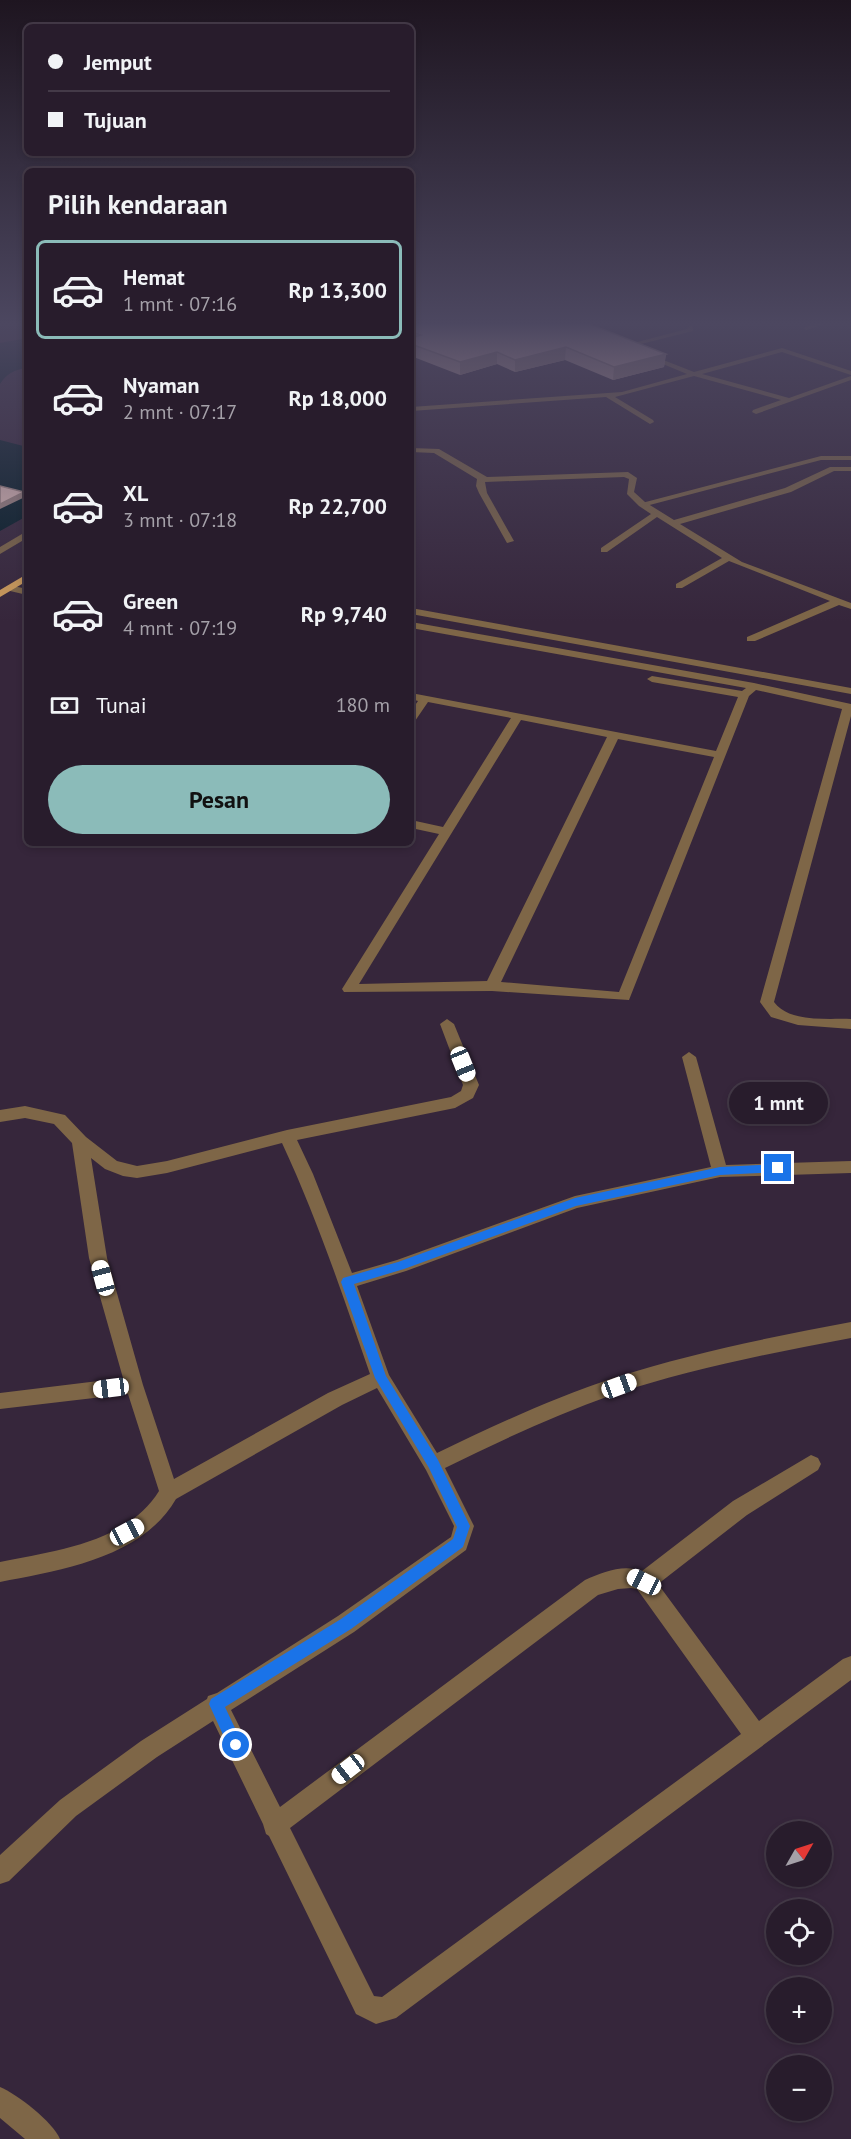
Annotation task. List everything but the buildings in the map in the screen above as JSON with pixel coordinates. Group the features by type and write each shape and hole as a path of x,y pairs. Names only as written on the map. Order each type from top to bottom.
{"main road":[{"path":"5,591 24,579"}],"street":[{"path":"414,448 439,452 481,478 489,480 618,473 633,478 630,492 642,504 728,558 851,606"},
{"path":"642,504 821,458 851,458"},
{"path":"673,523 788,490 833,469 851,469"},
{"path":"481,478 480,486 483,493 510,541"},
{"path":"604,550 658,513"},
{"path":"0,551 24,536"},
{"path":"680,586 728,558"},
{"path":"5,591 24,592"},
{"path":"751,639 837,602"},
{"path":"414,612 851,691"},
{"path":"414,626 749,691"},
{"path":"414,635 850,707 767,1002 776,1014 803,1022 851,1024"},
{"path":"518,716 349,989 492,987 624,997 720,755 749,691"},
{"path":"414,697 720,755"},
{"path":"414,715 425,699"},
{"path":"492,987 614,735"},
{"path":"414,825 447,832"},
{"path":"0,1116 25,1112 59,1119 80,1142 111,1165 123,1170 137,1172 167,1167 286,1136 455,1102 468,1094 471,1085 447,1024"},
{"path":"689,1057 720,1171"},
{"path":"0,1872 68,1808 149,1749 216,1704 346,1624 459,1543 464,1526 433,1464 381,1378 305,1174 286,1136"},
{"path":"80,1142 98,1258 134,1385 169,1492"},
{"path":"347,1282 400,1266 575,1202 720,1171 851,1167"},
{"path":"433,1464 518,1423 639,1378 764,1346 851,1330"},
{"path":"0,1572 87,1551 116,1538 146,1521 169,1492 335,1399 381,1378"},
{"path":"0,1401 134,1385"},
{"path":"644,1582 740,1508 811,1464"},
{"path":"274,1826 592,1587 619,1578 633,1577 644,1582 757,1738"},
{"path":"216,1704 274,1826 365,2005 376,2011 387,2009 851,1667"},
{"path":"0,2100 46,2139"}],"water":[{"path":"0,440 24,446 24,518 0,531"}],"route":[{"path":"236,1745 216,1704 346,1624 459,1543 464,1526 433,1464 381,1378 347,1282 400,1266 575,1202 720,1171 778,1168"}]}
